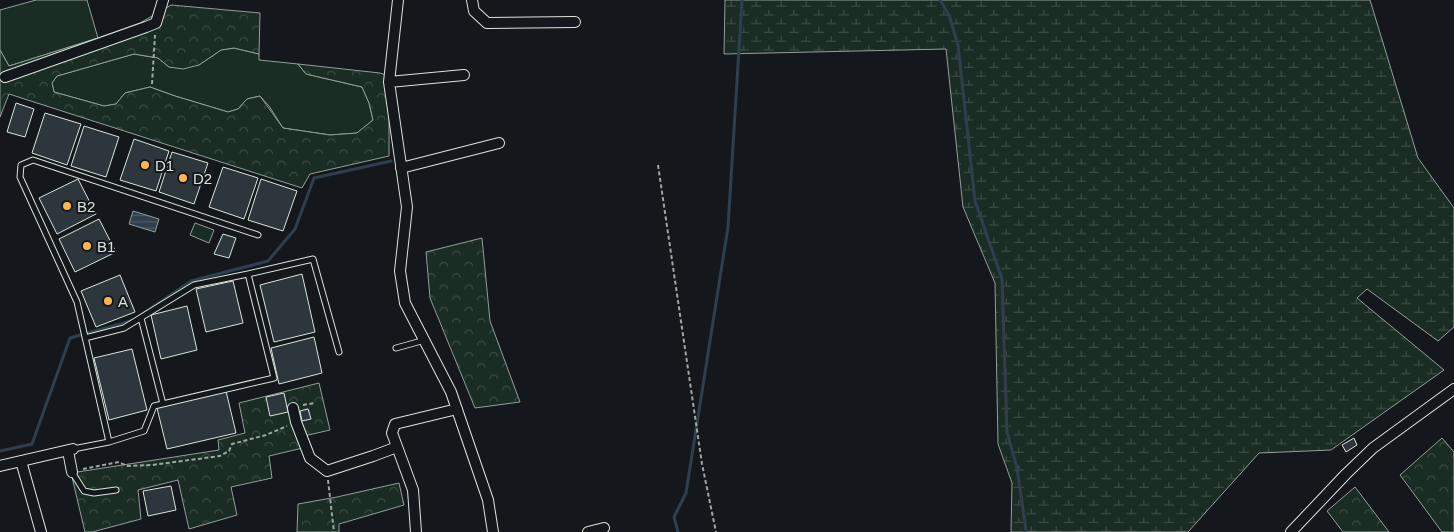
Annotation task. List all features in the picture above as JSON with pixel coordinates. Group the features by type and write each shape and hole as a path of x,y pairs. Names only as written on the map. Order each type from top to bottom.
{"street":[{"path":"5,77 156,23 162,0"},
{"path":"398,0 389,82 407,207 400,271 405,303 451,392 488,500 493,532"},
{"path":"472,0 474,11 487,22 575,22"},
{"path":"389,82 464,75"},
{"path":"401,168 499,143"},
{"path":"1291,532 1373,448 1454,389"},
{"path":"293,408 296,422 310,458 327,471 397,447"},
{"path":"416,532 413,490 392,433 395,424 457,409"},
{"path":"0,466 70,450 72,472"},
{"path":"21,461 41,532"},
{"path":"588,532 604,528"}],"lane":[{"path":"108,442 77,302 20,177 21,165 33,160 258,235"},
{"path":"85,338 124,328 194,285 313,259 339,352"},
{"path":"70,450 108,442 144,431 154,406 274,378 248,274"},
{"path":"142,318 163,404"},
{"path":"396,348 425,340"},
{"path":"72,472 84,492 94,493 116,490"}],"path":[{"path":"152,84 156,23"},
{"path":"658,165 702,464 716,532"},
{"path":"72,472 119,462 127,466 152,465 220,456 229,451 232,444 266,434 296,422"},
{"path":"327,471 334,532"}],"green space":[{"path":"36,0 87,0 98,38 9,66 0,50 0,10"},
{"path":"725,0 1370,0 1418,158 1454,208 1454,327 1438,341 1367,289 1357,298 1444,370 1331,450 1259,453 1188,532 1011,532 1012,483 998,444 995,283 963,207 946,49 724,54"},
{"path":"171,5 260,13 259,54 234,48 221,50 199,65 183,69 169,67 158,58 134,54 57,76 52,83 54,92 104,106 116,104 125,93 150,87 228,112 238,109 247,99 260,96 283,128 330,135 357,133 373,120 369,103 362,87 306,74 298,64 380,73 389,76 389,156 310,174 302,188 9,94 0,117 0,50 9,66 140,23"},
{"path":"234,48 259,54 259,60 298,64 306,74 362,87 369,103 373,120 357,133 330,135 283,128 260,96 247,99 238,109 228,112 150,87 125,93 116,104 104,106 54,92 52,83 57,76 134,54 158,58 169,67 199,65 221,50"},
{"path":"195,223 214,230 209,243 190,235"},
{"path":"482,238 490,321 520,402 475,408 430,298 426,252"},
{"path":"319,383 330,430 304,436 307,447 269,456 272,478 231,487 237,515 189,529 178,480 138,490 141,519 92,532 85,532 71,473 219,450 218,440 245,433 239,403"},
{"path":"1442,438 1454,452 1454,532 1442,532 1400,475"},
{"path":"399,483 404,505 339,524 339,532 297,532 298,504"},
{"path":"1355,487 1389,532 1343,532 1327,511"}],"water":[{"path":"133,211 159,219 155,232 129,224"}],"building":[{"path":"16,103 34,109 25,137 7,132"},
{"path":"45,113 81,124 67,165 32,153"},
{"path":"84,126 119,137 106,177 71,166"},
{"name":"D1","path":"134,139 169,151 156,191 120,180"},
{"name":"D2","path":"172,152 208,163 194,204 159,192"},
{"path":"223,167 258,178 244,219 209,207"},
{"name":"B2","path":"78,179 96,214 57,234 39,198"},
{"path":"261,179 297,191 283,231 248,220"},
{"name":"B1","path":"99,219 116,252 75,272 59,239"},
{"path":"223,234 236,238 229,258 214,254"},
{"path":"302,274 315,332 274,342 260,285"},
{"name":"A","path":"120,275 135,312 96,327 81,291"},
{"path":"233,281 243,323 206,332 196,289"},
{"path":"187,306 197,350 161,359 151,315"},
{"path":"314,337 322,373 279,384 271,348"},
{"path":"132,349 147,410 109,420 94,358"},
{"path":"226,391 236,433 167,449 157,408"},
{"path":"284,393 288,412 270,416 266,397"},
{"path":"308,409 311,419 302,421 300,411"},
{"path":"1354,438 1357,445 1346,452 1342,445"},
{"path":"171,486 176,510 148,516 143,491"}],"waterway":[{"path":"678,532 674,517 686,493 728,227 742,0"},
{"path":"940,0 949,15 958,45 975,201 1002,279 1007,432 1017,468 1025,532"},
{"path":"141,315 191,281 268,261 295,229 314,178 391,161"},
{"path":"0,451 32,444 70,338 134,320"}],"place":[{"name":"D1","path":"145,165"},
{"name":"D2","path":"183,178"},
{"name":"B2","path":"67,206"},
{"name":"B1","path":"87,246"},
{"name":"A","path":"108,301"}]}
